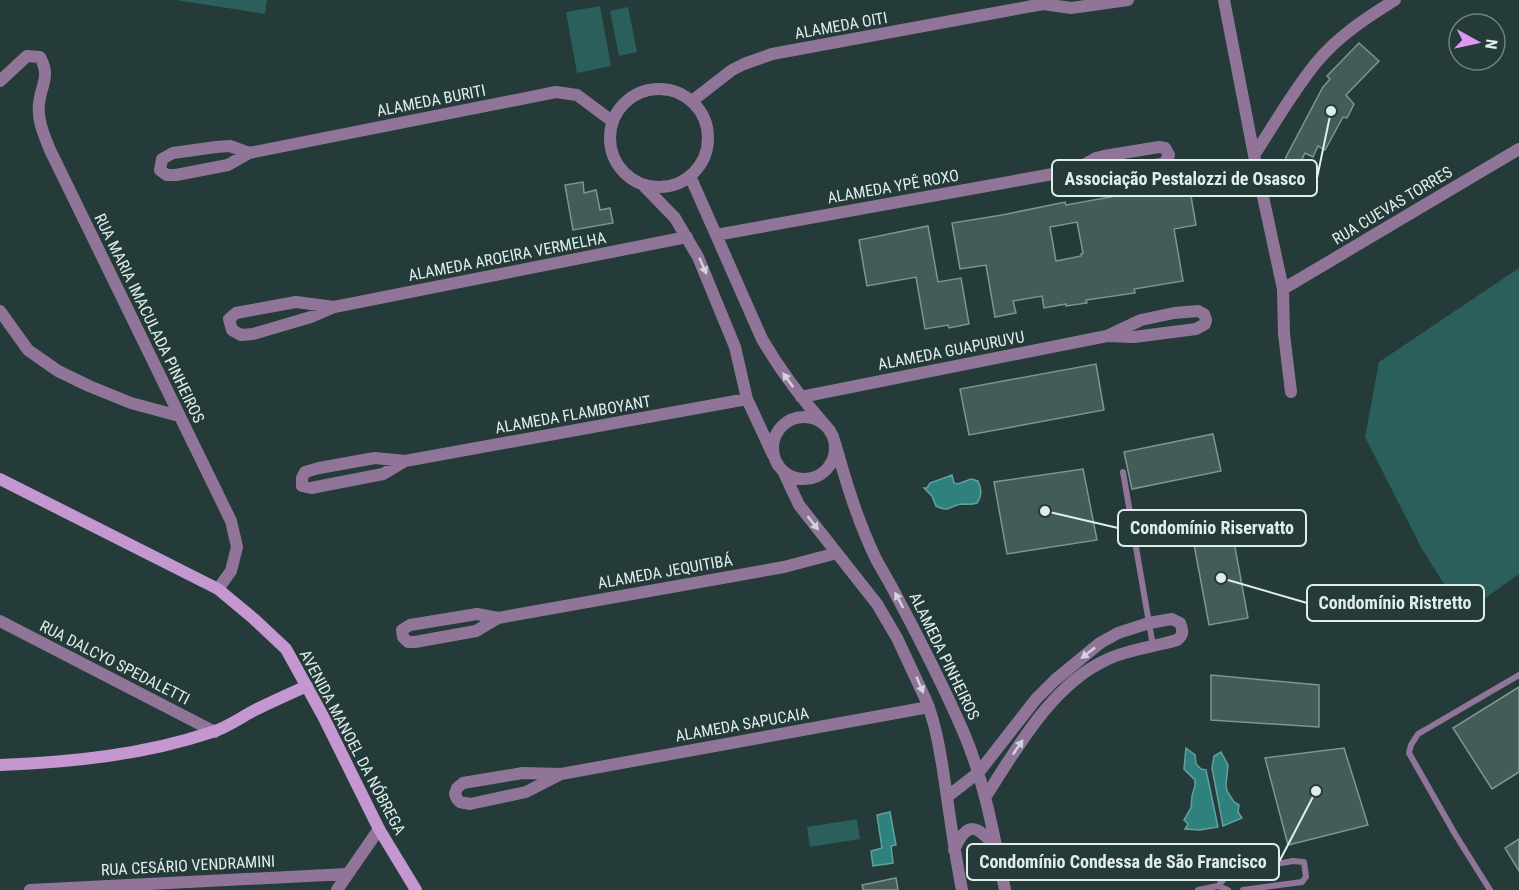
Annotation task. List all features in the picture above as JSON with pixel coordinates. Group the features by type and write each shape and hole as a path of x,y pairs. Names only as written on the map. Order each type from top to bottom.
{"main road":[{"name":"AVENIDA MANOEL DA NÓBREGA","path":"0,478 218,589 286,650 307,686 379,830 416,890"},
{"path":"0,765 118,755 162,746 215,732 307,686"}],"street":[{"name":"ALAMEDA OITI","path":"693,101 732,70 757,58 1046,2 1071,8 1128,0"},
{"path":"1224,0 1282,289 1284,334 1291,392"},
{"path":"1254,155 1316,63 1354,27 1395,0"},
{"name":"RUA MARIA IMACULADA PINHEIROS","path":"0,81 27,56 40,57 45,66 46,78 39,103 39,122 50,150 231,521 237,547 231,571 218,589"},
{"path":"644,186 660,188 676,185 690,176 701,164 707,148 708,131 703,115 693,101 679,92 663,88 647,90 632,96 620,107 612,121 609,137 611,153 618,167 630,178 644,186 675,218 687,237 706,273 735,347 747,399 777,465 784,473 799,505 877,604 902,646 929,707 939,747 962,890"},
{"name":"ALAMEDA BURITI","path":"249,153 230,146 173,153 162,159 160,170 167,175 176,175 228,165 249,153 556,92 577,95 612,121"},
{"name":"ALAMEDA YPÊ ROXO","path":"716,235 1075,170 1104,156 1150,148 1165,148 1169,154 1165,162 1161,164 1091,173 1075,170"},
{"name":"RUA CUEVAS TORRES","path":"1282,289 1519,149"},
{"path":"690,176 762,339 773,359 831,433 835,443 835,454 831,464 814,478 804,480 784,473"},
{"name":"ALAMEDA AROEIRA VERMELHA","path":"334,307 296,302 236,313 229,319 232,330 241,335 253,334 311,317 334,307 687,237"},
{"path":"0,311 28,350 58,371 131,403 179,416"},
{"name":"ALAMEDA GUAPURUVU","path":"801,397 1107,336 1134,337 1196,329 1205,324 1206,320 1204,314 1198,311 1174,313 1141,320 1107,336"},
{"name":"ALAMEDA FLAMBOYANT","path":"405,462 383,474 311,488 302,486 305,472 319,468 375,458 405,462 747,399"},
{"path":"773,455 772,445 775,436 780,427 788,421 797,417 807,417 825,425"},
{"name":"ALAMEDA PINHEIROS","path":"835,443 850,496 876,559 916,633 964,732 986,796 1005,890"},
{"name":"ALAMEDA JEQUITIBÁ","path":"498,618 477,614 410,625 402,630 403,637 408,642 415,642 476,631 498,618 784,567 837,553"},
{"path":"947,797 979,772 1036,699 1100,643 1118,633 1149,622 1172,619 1180,623 1181,637 1177,640 1123,653 1106,660 1082,675 1065,690 1035,724 986,796"},
{"name":"RUA DALCYO SPEDALETTI","path":"0,621 215,732"},
{"path":"1118,633 1123,653"},
{"name":"ALAMEDA SAPUCAIA","path":"561,774 526,792 470,804 456,799 457,788 463,783 523,773 561,774 929,707"},
{"path":"954,850 960,837 975,829 985,834 997,849"},
{"path":"337,890 379,830"},
{"name":"RUA CESÁRIO VENDRAMINI","path":"30,890 347,874"}],"lane":[{"path":"1123,472 1153,646"},
{"path":"1490,890 1409,753 1418,734 1519,675"},
{"path":"1218,886 1227,875 1235,871 1293,861 1304,862 1306,877 1302,882 1243,890"},
{"path":"1198,890 1218,886 1228,890"}],"shaded area":[{"path":"176,0 267,0 265,14"},
{"path":"600,6 611,66 577,73 566,12"},
{"path":"628,7 637,52 619,56 610,11"},
{"path":"1519,268 1519,574 1463,614 1422,549 1365,437 1379,362"},
{"path":"952,475 954,483 958,484 971,479 978,481 981,492 977,503 961,504 947,509 936,506 932,496 924,488 927,488 930,483"},
{"path":"1186,748 1195,755 1196,764 1206,770 1218,827 1200,830 1185,829 1188,824 1184,820 1191,808 1195,786 1195,780 1184,769"},
{"path":"1221,752 1228,765 1227,791 1234,802 1239,805 1238,812 1242,818 1223,826 1212,768 1214,756"},
{"path":"890,812 896,845 891,846 893,863 873,866 871,851 882,848 877,815"},
{"path":"857,819 860,839 810,847 807,827"}],"building":[{"path":"1359,43 1379,61 1346,95 1354,104 1347,118 1343,117 1325,150 1318,146 1313,157 1305,153 1300,163 1292,168 1285,164 1286,157 1323,87 1330,79 1327,76"},
{"path":"1188,179 1196,225 1174,229 1183,281 1134,289 1135,293 1086,300 1087,303 1066,306 1066,304 1044,308 1042,296 1013,301 1016,313 995,317 986,265 960,269 952,223 1065,202 1066,205 1144,191 1168,186 1168,183","holes":["1077,222 1083,253 1081,256 1056,261 1050,227"]},
{"path":"583,182 584,193 596,190 600,210 610,208 613,223 573,230 565,185"},
{"path":"928,226 938,282 961,278 969,324 925,329 916,277 867,286 859,240"},
{"path":"1096,364 1104,410 969,435 960,389"},
{"path":"1213,434 1221,471 1132,489 1124,452"},
{"path":"1083,469 1097,540 1007,554 994,482"},
{"path":"1232,531 1248,618 1209,625 1193,539"},
{"path":"1211,675 1319,685 1319,727 1211,720"},
{"path":"1519,687 1519,772 1492,789 1453,728"},
{"path":"1344,748 1368,825 1288,845 1265,758"},
{"path":"1519,839 1519,871 1505,848"},
{"path":"896,878 898,890 863,890 862,885"}],"place":[{"name":"Associação Pestalozzi de Osasco","path":"1331,111"},
{"name":"Condomínio Riservatto","path":"1045,511"},
{"name":"Condomínio Ristretto","path":"1221,578"},
{"name":"Condomínio Condessa de São Francisco","path":"1316,791"}]}
